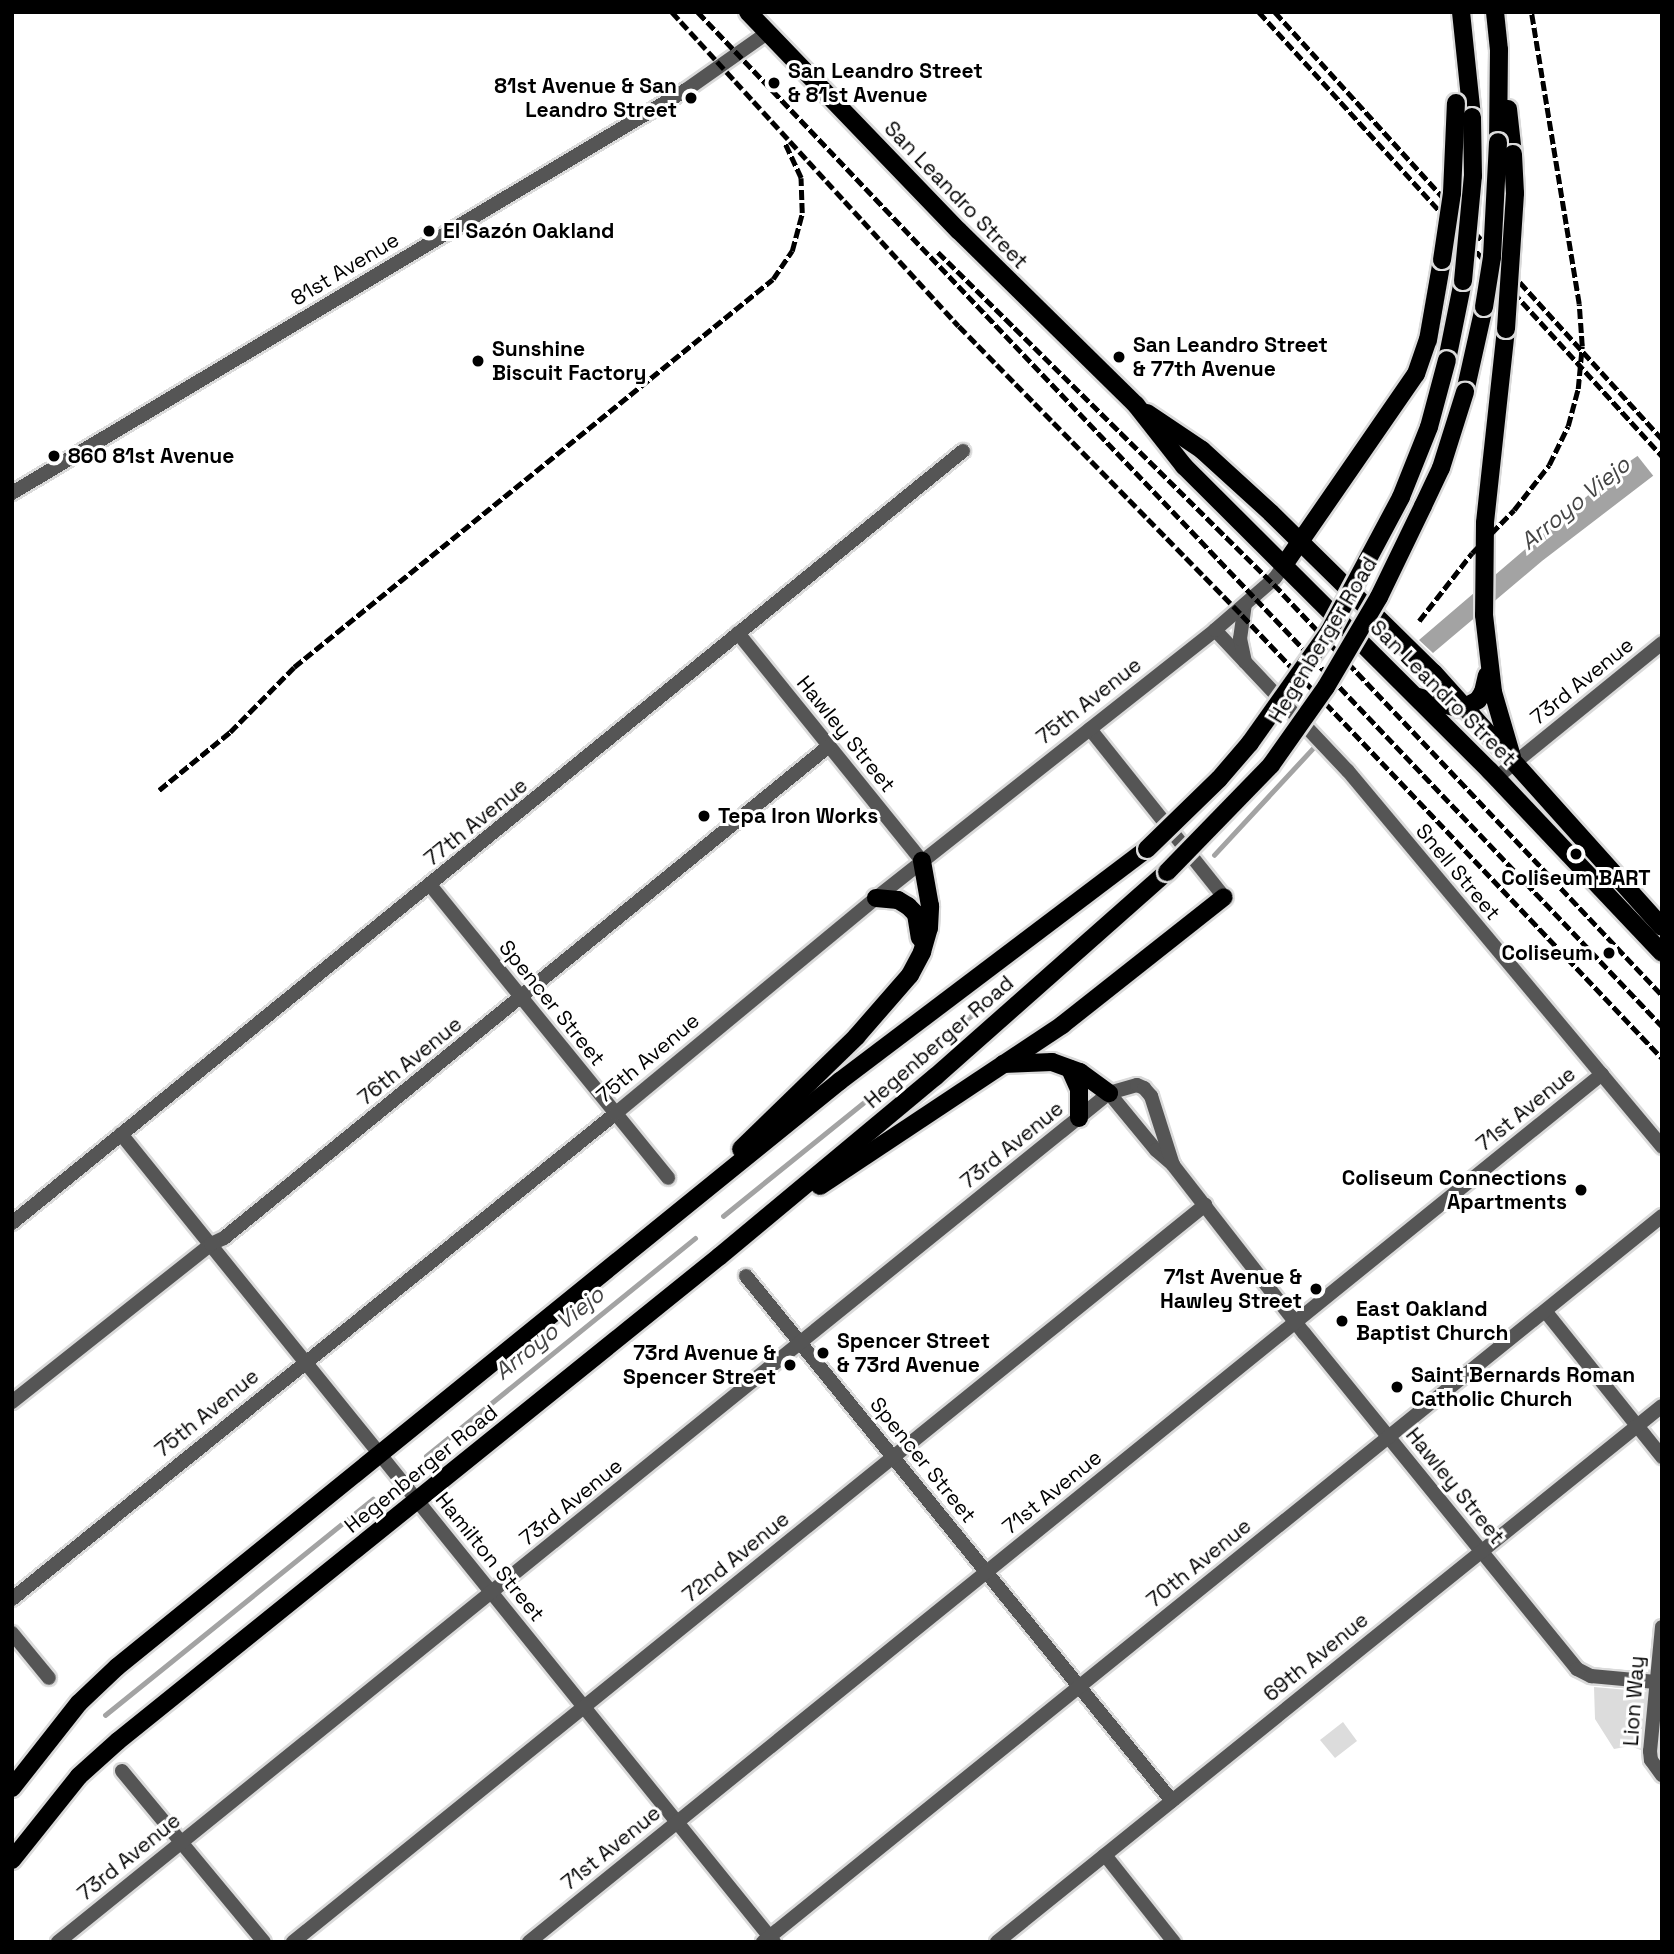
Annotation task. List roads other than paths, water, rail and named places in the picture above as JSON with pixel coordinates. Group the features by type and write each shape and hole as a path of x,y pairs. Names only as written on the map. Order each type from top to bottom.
{"main road":[{"name":"San Leandro Street","path":"748,12 968,241 1136,405 1184,466 1496,778 1662,953"},
{"name":"Hegenberger Road","path":"12,1860 79,1776 118,1741 418,1501 936,1077 1167,872 1271,765 1326,687 1379,597 1441,468 1465,392 1492,257 1499,142 1500,50 1495,12"},
{"name":"Hegenberger Road","path":"12,1788 79,1703 117,1667 840,1081 1147,849 1211,787 1250,743 1329,632 1401,498 1429,427 1447,360 1463,281 1473,176 1472,117 1461,15"},
{"name":"75th Avenue","path":"1284,565 1416,373 1428,340 1452,192 1461,15"},
{"path":"1500,50 1515,193 1506,328 1485,523 1484,615 1496,705 1514,763"},
{"name":"San Leandro Street","path":"1136,405 1202,450 1300,540 1465,707 1662,927"},
{"path":"1413,695 1449,706 1465,707 1478,700 1483,692 1488,657"},
{"path":"688,1205 885,1007 909,975 922,952 929,928 930,906 922,861"},
{"path":"725,1251 1000,1064 1062,1025 1224,897"},
{"path":"876,898 898,900 916,914 922,952"},
{"path":"1000,1064 1052,1062 1070,1069 1109,1093"},
{"path":"1070,1069 1079,1089 1079,1118"}],"street":[{"name":"81st Avenue","path":"12,493 686,90 767,33"},
{"name":"77th Avenue","path":"12,1223 431,886 963,451"},
{"name":"75th Avenue","path":"12,1599 615,1114 876,898 1214,630 1275,578 1284,565"},
{"path":"1245,604 1240,639 1245,663"},
{"name":"Snell Street","path":"1214,630 1348,771 1662,1147"},
{"name":"Hawley Street","path":"738,633 922,861"},
{"name":"73rd Avenue","path":"1496,778 1662,643"},
{"path":"1090,729 1224,897"},
{"name":"76th Avenue","path":"12,1402 211,1244 221,1241 829,746"},
{"name":"Spencer Street","path":"431,886 668,1178"},
{"name":"71st Avenue","path":"529,1942 1602,1074"},
{"name":"Hawley Street","path":"1173,1165 1151,1096 1144,1088 1137,1085 1109,1093 1156,1150 1173,1165 1388,1437 1577,1669 1591,1676 1656,1682"},
{"name":"73rd Avenue","path":"58,1942 1109,1093"},
{"name":"Hamilton Street","path":"121,1134 585,1707 769,1940"},
{"name":"72nd Avenue","path":"293,1942 1205,1205"},
{"name":"70th Avenue","path":"769,1940 1662,1216"},
{"name":"Spencer Street","path":"747,1276 1172,1801"},
{"path":"1546,1312 1662,1457"},
{"name":"69th Avenue","path":"1003,1940 1662,1406"},
{"name":"Lion Way","path":"1662,1627 1650,1751 1651,1760 1662,1775"},
{"path":"12,1633 49,1678"},
{"path":"122,1771 264,1942"},
{"path":"1105,1856 1174,1942"}],"waterway":[{"name":"Arroyo Viejo","path":"1214,855 1312,749"},
{"name":"Arroyo Viejo","path":"723,1216 988,1002"},
{"name":"Arroyo Viejo","path":"426,1456 695,1238"},
{"name":"Arroyo Viejo","path":"105,1715 373,1499"}],"railway":[{"path":"672,12 959,326 1242,615 1662,1058"},
{"path":"698,12 1662,1026"},
{"path":"1259,12 1662,456"},
{"path":"1275,12 1662,439"},
{"path":"1419,621 1472,553 1514,510 1549,465 1568,426 1578,389 1582,346 1579,304 1531,12"},
{"path":"159,790 230,732 294,667 773,279 792,251 802,213 801,178 784,142"},
{"path":"938,252 1283,594 1662,995"}],"place":[{"name":"San Leandro Street & 81st Avenue","path":"774,83"},
{"name":"81st Avenue & San Leandro Street","path":"691,98"},
{"name":"El Sazón Oakland","path":"429,231"},
{"name":"San Leandro Street & 77th Avenue","path":"1119,357"},
{"name":"Sunshine Biscuit Factory","path":"478,361"},
{"name":"860 81st Avenue","path":"54,456"},
{"name":"Tepa Iron Works","path":"704,816"},
{"name":"Coliseum BART","path":"1576,854"},
{"name":"Coliseum","path":"1609,953"},
{"name":"Coliseum Connections Apartments","path":"1581,1190"},
{"name":"71st Avenue & Hawley Street","path":"1316,1289"},
{"name":"East Oakland Baptist Church","path":"1342,1321"},
{"name":"Spencer Street & 73rd Avenue","path":"823,1353"},
{"name":"73rd Avenue & Spencer Street","path":"790,1365"},
{"name":"Saint Bernards Roman Catholic Church","path":"1397,1387"}]}
